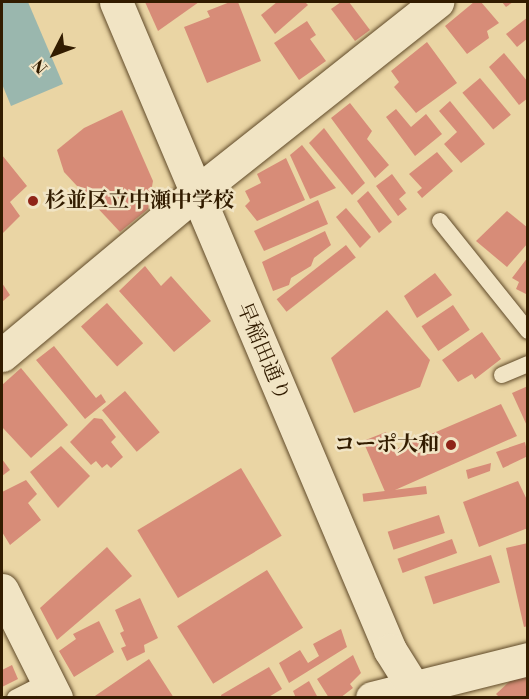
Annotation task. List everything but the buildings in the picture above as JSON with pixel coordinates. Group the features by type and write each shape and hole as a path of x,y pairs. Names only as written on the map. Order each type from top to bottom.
{"street":[{"name":"早稲田通り","path":"116,2 390,650 416,692"},
{"path":"2,355 196,193 437,2"},
{"path":"2,590 52,689"},
{"path":"372,698 416,692 528,659"}],"lane":[{"path":"440,221 528,331"},
{"path":"502,375 528,364"},
{"path":"15,698 52,689"}],"water":[{"path":"2,2 28,2 63,84 11,106 2,84"}],"place":[{"name":"杉並区立中瀬中学校","path":"33,201"},
{"name":"コーポ大和","path":"451,445"}]}
